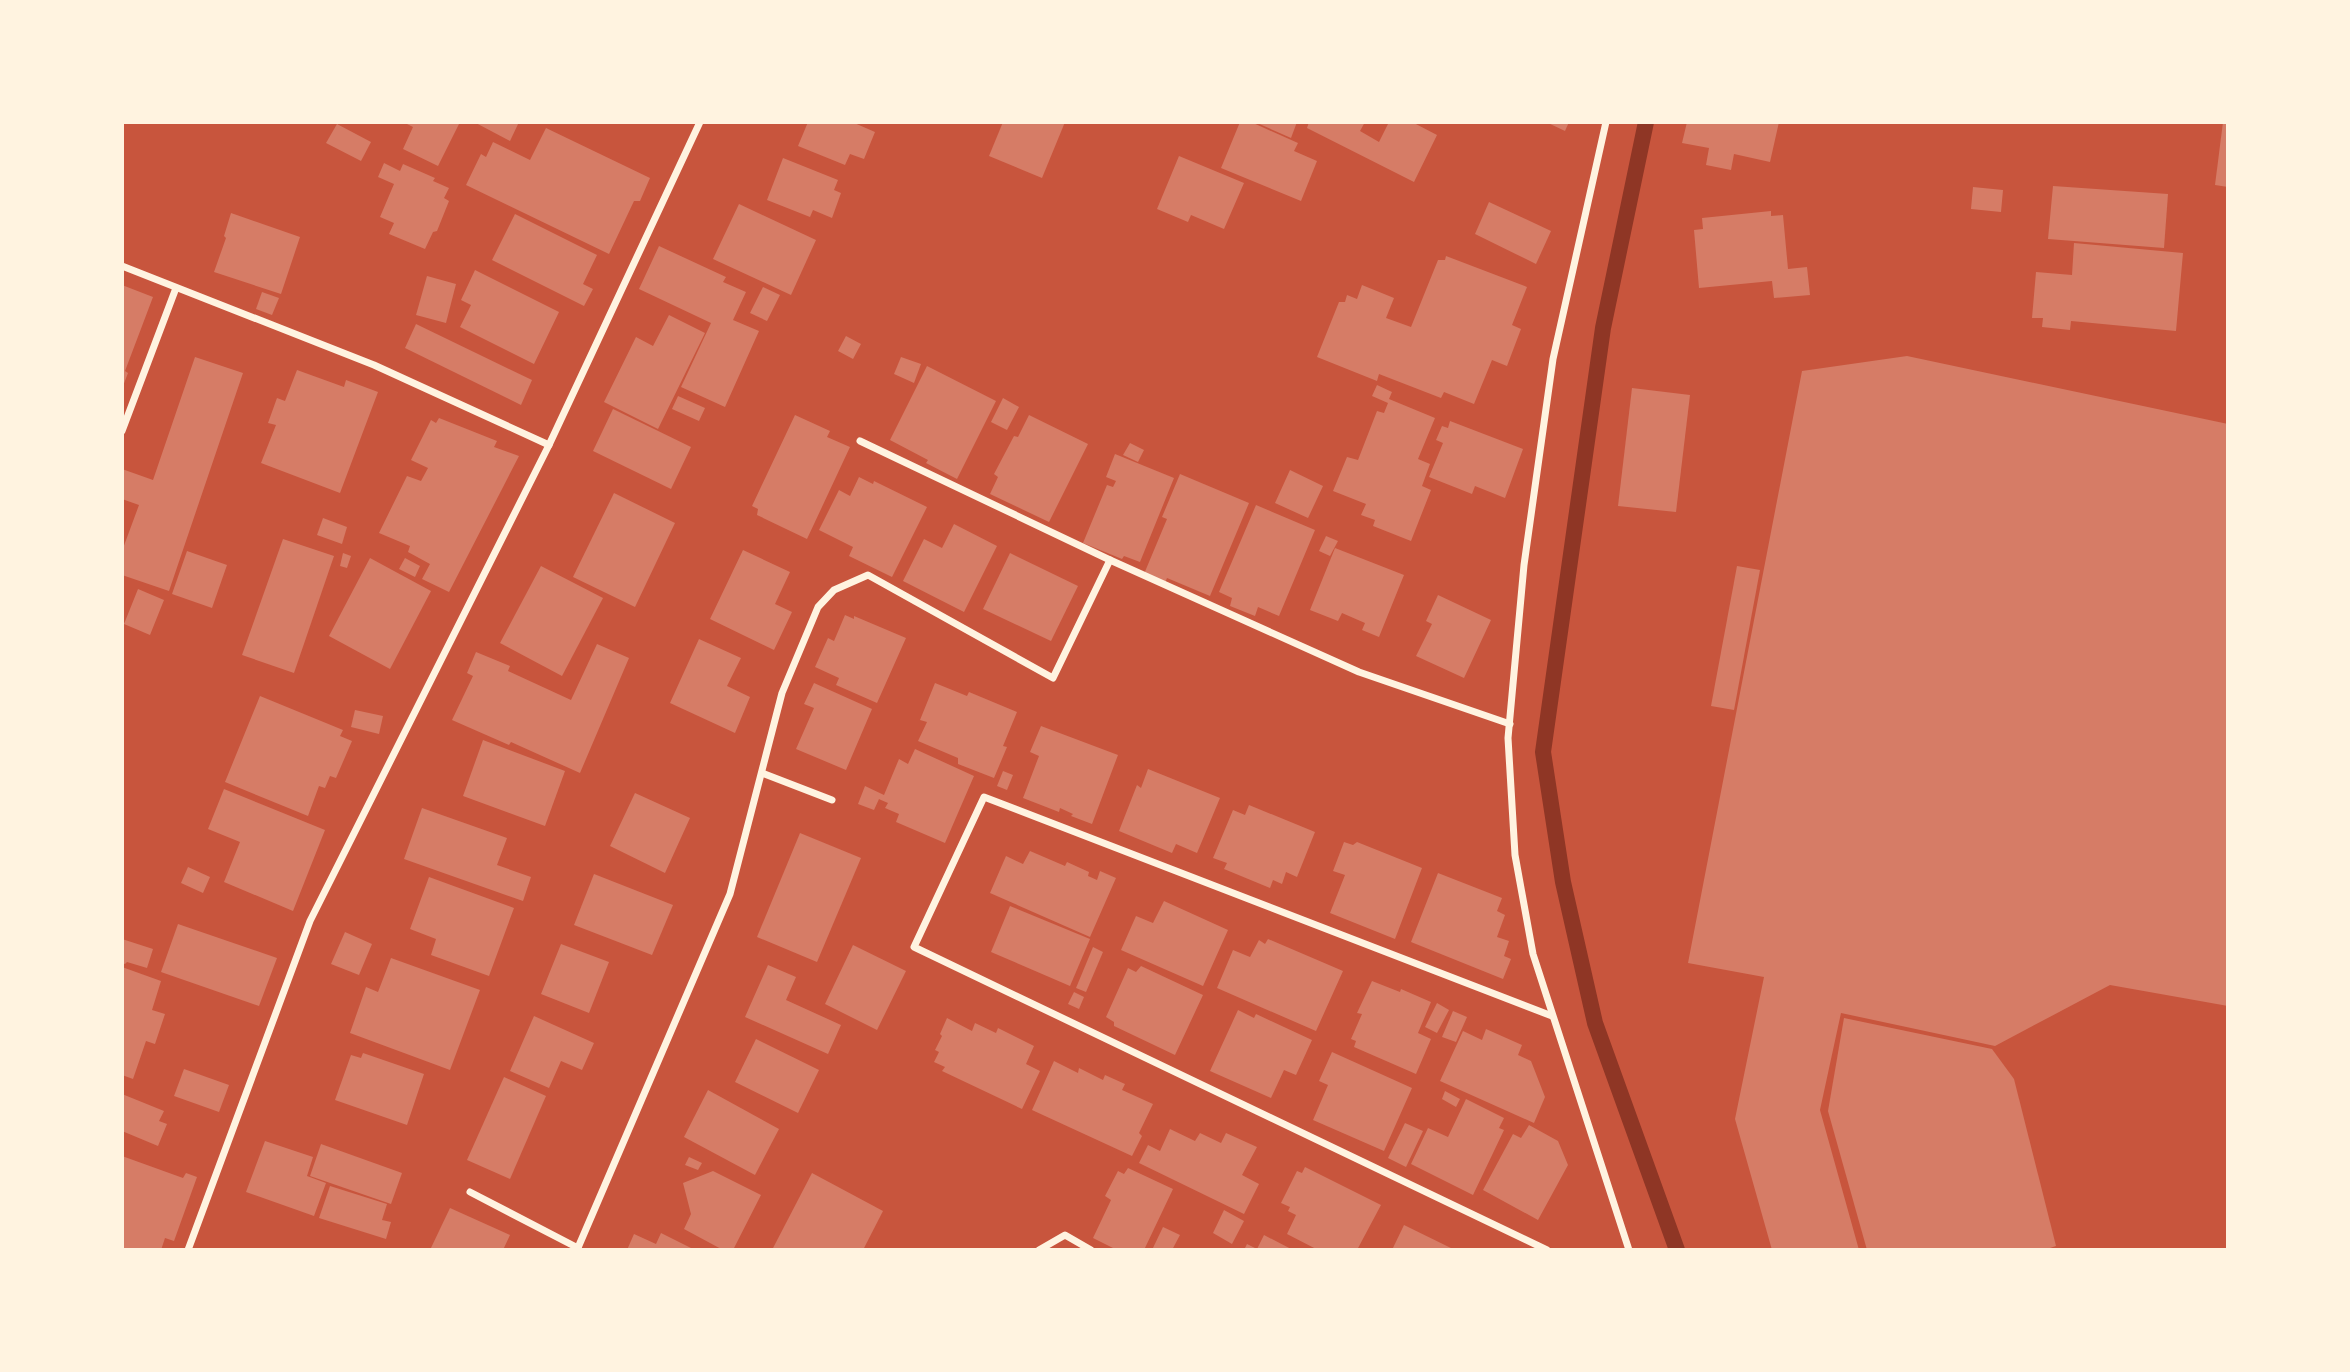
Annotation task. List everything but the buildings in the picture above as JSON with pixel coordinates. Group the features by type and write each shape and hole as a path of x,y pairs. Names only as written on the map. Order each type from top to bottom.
{"street":[{"path":"188,1250 310,921 550,445 700,122"},
{"path":"1605,122 1553,359 1524,565 1508,738 1515,855 1533,954 1629,1250"},
{"path":"122,266 374,365 550,445"},
{"path":"122,431 176,288"},
{"path":"860,441 1110,560 1359,672 1510,724"},
{"path":"470,1192 578,1249 730,894 782,693 818,607 834,590 868,575 1053,678 1110,560"},
{"path":"762,773 832,800"},
{"path":"1547,1250 914,947 984,797 1552,1016"},
{"path":"1040,1250 1065,1235 1091,1250"}],"waterway":[{"path":"1646,122 1603,328 1543,752 1563,882 1595,1023 1677,1250"}]}
